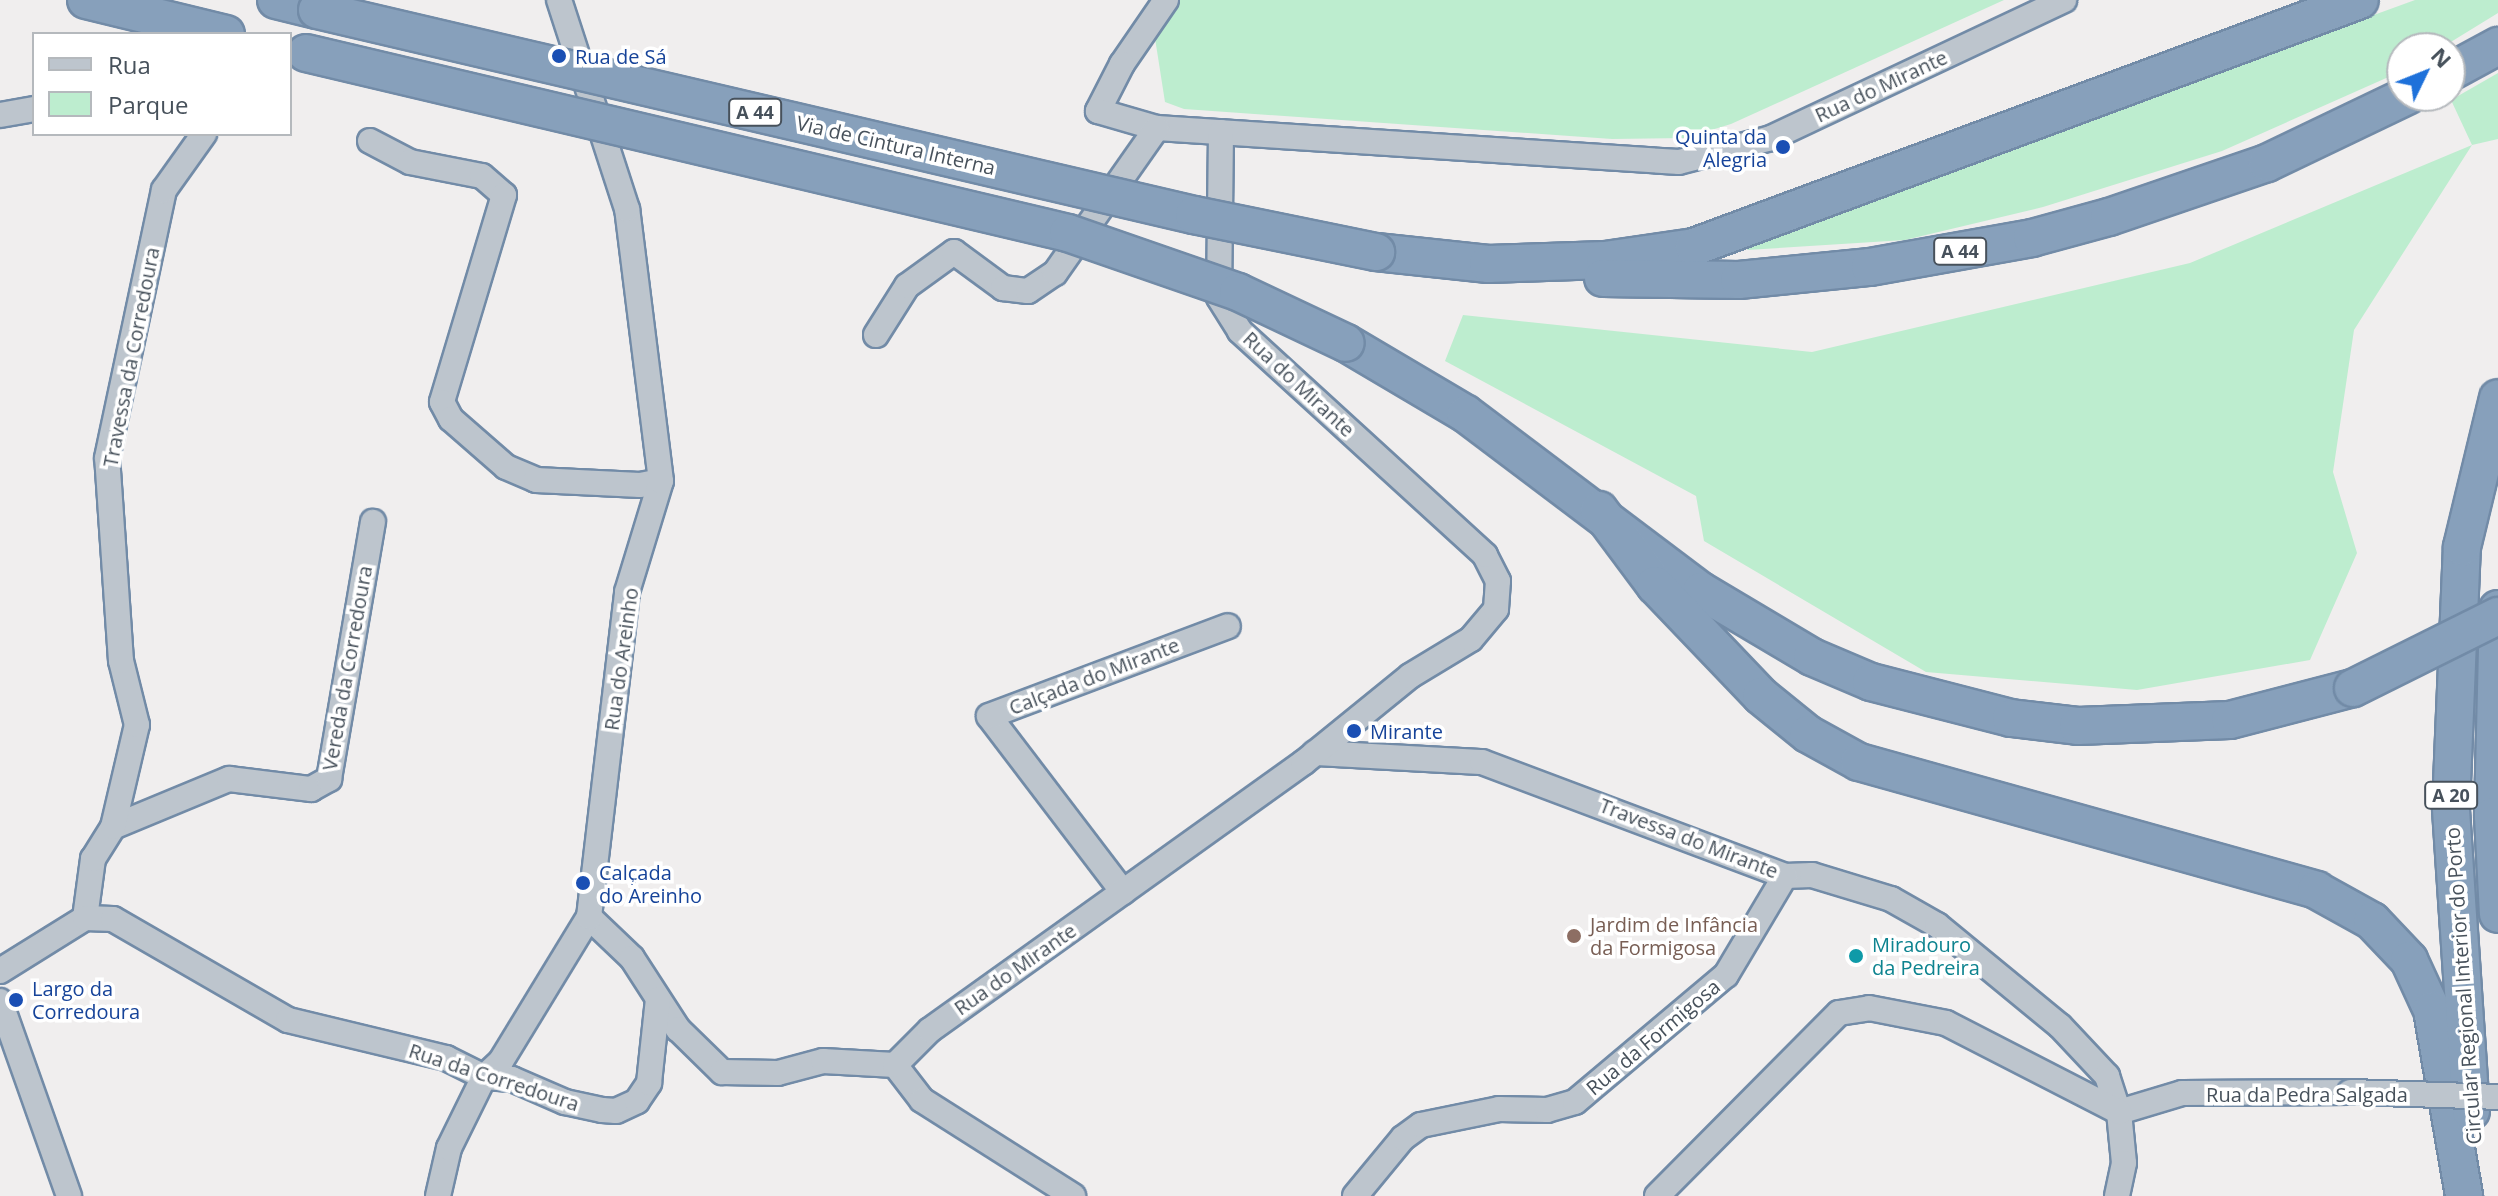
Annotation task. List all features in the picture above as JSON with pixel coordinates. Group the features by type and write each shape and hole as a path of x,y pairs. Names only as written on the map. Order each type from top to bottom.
{"highway":[{"path":"86,0 218,32"},
{"name":"Via de Cintura Interna","path":"276,0 1194,215 1376,252 1488,264"},
{"path":"1488,264 1605,260 1694,247 2360,0"},
{"path":"2466,63 2498,46"},
{"name":"A 44","path":"298,51 1068,233 1238,292 1346,343 1466,414 1599,510 1701,591 1812,657 1871,682 2011,718 2155,727 2230,720 2353,688 2498,616"},
{"name":"A 44","path":"1488,264 1541,278 1739,280 1870,267 2032,238 2267,163 2386,106"},
{"name":"Circular Regional Interior do Porto","path":"2475,1196 2451,807 2462,547 2498,398"},
{"path":"1599,510 1655,585 1761,696 1808,734 1859,762 2316,890 2372,921 2409,960 2432,1010 2464,1196"},
{"name":"Circular Regional Interior do Porto","path":"2498,609 2493,816 2498,914"}],"street":[{"name":"Rua do Areinho","path":"438,1196 449,1148 484,1077 501,1061 589,917 627,592 661,481 627,209 559,0"},
{"path":"1166,0 1122,64 1098,111 1157,128 1221,132"},
{"name":"Rua do Mirante","path":"895,1065 930,1030 1315,753 1410,676 1471,639 1496,609 1498,581 1485,555 1240,331 1219,297 1221,132 1679,162 1771,138 2064,0"},
{"path":"0,115 32,109"},
{"path":"876,335 907,286 954,252 1003,288 1028,291 1055,273 1157,128"},
{"name":"Travessa da Corredoura","path":"85,918 93,859 113,827 137,725 121,661 107,458 164,190 203,136"},
{"path":"370,141 410,162 482,176 504,195 442,402 451,419 506,467 536,480 640,485 661,481"},
{"name":"Vereda da Corredoura","path":"113,827 229,779 311,789 329,779 373,522"},
{"name":"Calçada do Mirante","path":"1123,892 989,716 1228,626"},
{"name":"Travessa do Mirante","path":"1315,753 1482,762 1785,876 1812,875 1891,899 1937,925 2060,1026 2107,1076 2119,1112 2124,1163 2117,1196"},
{"name":"Rua da Formigosa","path":"1355,1196 1403,1138 1421,1125 1499,1109 1547,1110 1575,1102 1726,975 1785,876"},
{"path":"589,917 632,958 678,1029 722,1072 778,1073 823,1061 895,1065 922,1100 1073,1196"},
{"path":"0,971 85,918"},
{"name":"Rua da Corredoura","path":"85,918 113,919 288,1020 446,1058 484,1077 512,1079 565,1102 616,1111 637,1101 649,1083 658,999"},
{"path":"0,1001 69,1196"},
{"path":"1657,1196 1839,1013 1869,1008 1946,1023 2119,1112"},
{"name":"Rua da Pedra Salgada","path":"2119,1112 2182,1093 2350,1092 2498,1097"}],"green space":[{"path":"1149,0 2004,0 1731,124 1685,138 1612,139 1184,109 1165,102"},
{"path":"2415,0 2498,0 2498,13 2466,33 2386,32 2386,78 2222,151 2043,207 1905,240 1747,250 1755,240"},
{"path":"2498,73 2498,139 2472,145 2457,112 2466,112 2466,91"},
{"path":"2472,145 2354,330 2333,472 2357,553 2310,660 2137,690 1926,672 1704,541 1696,496 1445,361 1463,315 1812,352 2190,263"}],"place":[{"name":"Rua de Sá","path":"559,56"},
{"name":"Quinta da Alegria","path":"1783,147"},
{"name":"Mirante","path":"1354,731"},
{"name":"Calçada do Areinho","path":"583,883"},
{"name":"Jardim de Infância da Formigosa","path":"1574,936"},
{"name":"Miradouro da Pedreira","path":"1856,956"},
{"name":"Largo da Corredoura","path":"16,1000"}]}
